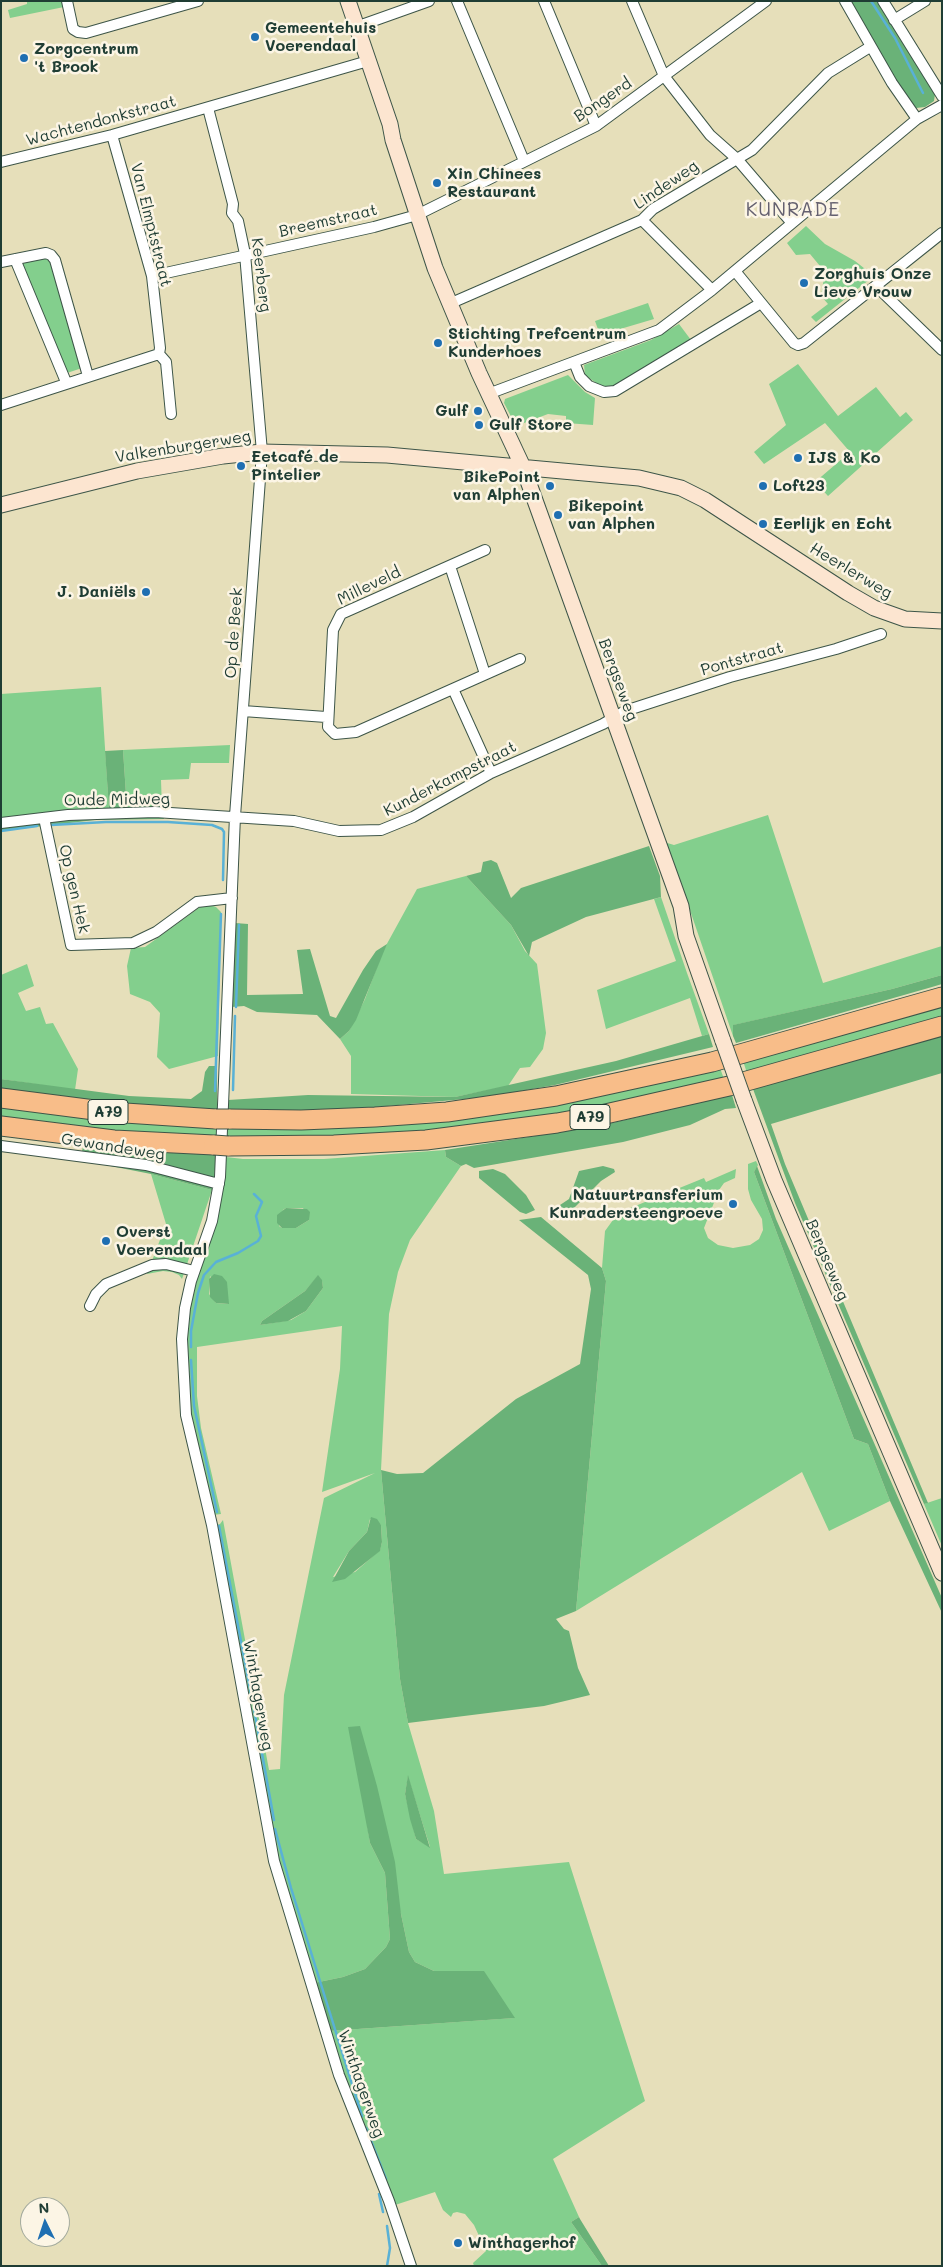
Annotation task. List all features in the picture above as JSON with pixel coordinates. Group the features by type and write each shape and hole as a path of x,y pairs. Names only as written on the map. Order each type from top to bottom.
{"highway":[{"name":"A79","path":"1,1098 110,1112 223,1119 301,1120 374,1118 447,1112 556,1096 712,1062 942,997"},
{"name":"A79","path":"1,1126 114,1140 221,1146 325,1145 417,1140 558,1123 610,1113 729,1086 942,1026"}],"street":[{"path":"66,1 75,31 86,34 178,4 198,1"},
{"name":"Bergseweg","path":"348,1 381,103 390,124 393,140 435,268 488,394 523,467 681,906 685,929 723,1041 774,1180 942,1574"},
{"path":"356,27 429,1"},
{"path":"457,1 524,161"},
{"path":"544,1 596,126"},
{"path":"632,1 664,76 710,135 737,159 791,222"},
{"name":"Bongerd","path":"417,215 596,126 766,1"},
{"path":"844,1 870,47 917,119"},
{"path":"883,1 942,96"},
{"path":"894,20 926,1"},
{"name":"Lindeweg","path":"449,304 642,220 653,209 752,150 828,73 870,47"},
{"name":"Wachtendonkstraat","path":"1,162 112,135 368,61"},
{"path":"488,394 659,330 712,290 791,222 917,119 942,105"},
{"name":"Keerberg","path":"208,108 234,204 232,213 238,220 245,254 262,452"},
{"name":"Van Elmptstraat","path":"112,135 152,276 160,348 159,354 166,362 171,414"},
{"name":"Breemstraat","path":"152,276 374,227 417,215"},
{"path":"642,220 712,290"},
{"path":"735,271 794,343 804,343 942,233"},
{"path":"1,262 46,253 55,260 88,376"},
{"path":"15,259 66,382"},
{"path":"876,286 942,350"},
{"path":"574,362 580,377 589,386 604,392 615,391 761,303"},
{"path":"1,405 66,382 159,354"},
{"name":"Valkenburgerweg","path":"1,506 136,471 223,456 262,452 387,455 523,467"},
{"name":"Op de Beek","path":"235,816 262,452"},
{"name":"Heerlerweg","path":"523,467 639,478 680,488 718,507 866,604 905,619 942,621"},
{"name":"Milleveld","path":"326,717 333,630 341,614 485,550"},
{"path":"450,566 484,674"},
{"name":"Pontstraat","path":"614,718 625,711 730,677 836,649 881,634"},
{"path":"243,711 326,717 328,727 335,734 348,734 454,689 520,658"},
{"path":"454,689 491,773"},
{"name":"Kunderkampstraat","path":"235,816 294,822 339,831 381,830 408,820 491,773 614,718"},
{"name":"Oude Midweg","path":"1,823 122,812 235,816"},
{"path":"219,1184 235,816"},
{"name":"Op gen Hek","path":"44,818 71,945 133,943 156,932 197,902 232,898"},
{"name":"Gewandeweg","path":"1,1146 146,1165 219,1184"},
{"name":"Winthagerweg","path":"219,1184 212,1221 186,1299 183,1328 186,1415 212,1524 270,1844 339,2074 389,2201 411,2266"},
{"path":"90,1306 99,1290 106,1284 152,1265 166,1264 194,1271"}],"green space":[{"path":"27,1 63,1 64,7 10,18 8,10 27,4"},
{"path":"850,1 878,1 935,94 934,101 925,107 916,108 893,76"},
{"path":"806,226 825,244 855,261 874,276 816,322 811,317 828,304 821,296 825,272 810,254 796,255 787,243"},
{"path":"44,256 51,259 82,368 67,373 22,264"},
{"path":"648,303 654,319 600,335 595,321"},
{"path":"679,324 691,340 615,387 603,388 585,375 584,365 651,340"},
{"path":"798,364 838,416 876,387 900,417 906,412 913,420 828,496 815,482 850,452 825,423 764,464 754,452 786,425 769,384"},
{"path":"568,375 585,392 595,398 593,425 566,423 566,416 548,414 516,426 504,403 505,399"},
{"path":"101,687 109,809 1,819 1,694"},
{"path":"230,745 229,763 191,763 189,779 161,780 162,809 127,809 123,750"},
{"path":"123,750 127,809 162,809 164,819 95,820 1,831 1,819 109,809 105,751"},
{"path":"768,815 823,983 942,946 942,975 892,989 734,1025 733,1036 681,884 664,842 674,845"},
{"path":"649,846 660,876 661,897 586,917 532,942 529,956 511,925 466,876 481,872 483,862 491,860 497,863 511,898 521,888"},
{"path":"466,876 511,925 525,951 537,964 546,1033 543,1049 530,1067 520,1068 508,1086 455,1097 351,1094 351,1056 340,1039 349,1031 365,999 383,951 417,889"},
{"path":"661,897 709,1034 702,1036 690,998 606,1029 597,990 676,961 654,899"},
{"path":"210,905 216,907 221,912 218,1056 169,1069 157,1057 160,1013 150,1002 130,994 127,966 131,948 145,947 200,907"},
{"path":"235,923 248,924 247,995 303,994 297,950 310,949 330,1016 336,1018 376,951 387,944 356,1020 349,1031 340,1039 317,1015 257,1012 244,1006 232,1007"},
{"path":"27,964 34,986 18,993 26,1011 40,1007 46,1024 53,1023 78,1069 75,1090 1,1079 1,975"},
{"path":"942,975 942,984 932,987 736,1043 733,1036 733,1025 892,989"},
{"path":"942,1003 942,1017 747,1073 743,1061"},
{"path":"709,1034 713,1047 555,1085 487,1097 354,1109 228,1113 228,1100 308,1095 455,1097 616,1061"},
{"path":"942,1035 942,1073 771,1124 785,1164 928,1503 924,1504 795,1203 753,1089"},
{"path":"209,1066 217,1066 217,1112 161,1109 1,1089 1,1079 129,1096 191,1099 202,1091 205,1072"},
{"path":"720,1068 724,1079 570,1114 430,1134 278,1142 121,1134 1,1119 1,1103 295,1125"},
{"path":"732,1095 736,1108 725,1109 690,1125 623,1142 474,1168 466,1164 461,1166 446,1157 445,1150 599,1126"},
{"path":"83,1147 217,1155 212,1190 151,1174 80,1160"},
{"path":"445,1150 446,1157 461,1166 410,1240 398,1272 389,1314 381,1470 400,1679 408,1723 434,1811 444,1874 569,1862 645,2101 553,2159 579,2217 571,2222 602,2266 474,2266 473,2263 486,2251 474,2225 465,2214 457,2212 453,2213 451,2217 443,2210 435,2192 395,2205 368,2147 329,2031 514,2018 458,1973 434,1971 415,1962 409,1952 401,1914 367,1824 370,1843 385,1873 390,1939 386,1947 365,1969 343,1977 314,1983 273,1843 216,1525 220,1524 223,1520 269,1770 280,1769 284,1695 324,1498 375,1473 322,1492 340,1369 342,1326 197,1347 197,1396 201,1428 221,1514 213,1515 190,1420 188,1347 185,1341 188,1305 219,1212 226,1157 243,1159 324,1159","holes":["286,1208 303,1208 309,1220 296,1228 282,1228 279,1226 283,1210","210,1276 228,1300 228,1304 216,1303 209,1294","318,1276 322,1281 323,1288 306,1311 291,1320 260,1325 262,1321 305,1291","370,1519 381,1525 382,1542 380,1550 355,1572 333,1577 349,1551 367,1532","408,1777 430,1847 416,1839 405,1794"]},
{"path":"756,1161 758,1165 754,1172 854,1439 868,1444 890,1501 829,1531 802,1472 576,1611 606,1281 602,1268 605,1231 618,1213 704,1178 706,1182 736,1169 735,1178 724,1183 719,1190 704,1228 708,1238 718,1245 733,1248 750,1245 759,1239 763,1230 762,1219 751,1200 748,1189 748,1164"},
{"path":"603,1166 614,1169 615,1172 601,1181 573,1209 562,1215 552,1212 569,1199 579,1171"},
{"path":"757,1166 776,1219 942,1598 942,1613 890,1501 868,1444 854,1439 754,1172"},
{"path":"493,1169 505,1174 526,1195 535,1210 526,1214 520,1212 479,1178 479,1171"},
{"path":"151,1174 212,1190 182,1279 179,1275 172,1272 163,1271 147,1274 166,1224"},
{"path":"286,1208 307,1209 310,1212 309,1220 296,1228 282,1228 277,1223 277,1215"},
{"path":"541,1217 602,1268 606,1281 576,1611 556,1619 564,1629 569,1631 578,1668 590,1695 544,1706 408,1723 400,1679 381,1470 397,1474 423,1473 516,1399 580,1364 591,1289 588,1275 519,1220"},
{"path":"214,1274 222,1276 227,1282 229,1304 216,1303 210,1297 209,1279"},
{"path":"318,1275 322,1280 323,1288 306,1311 288,1321 260,1325 262,1321 305,1291"},
{"path":"942,1498 942,1546 924,1504"},
{"path":"371,1517 377,1519 381,1525 382,1542 380,1551 345,1579 332,1582 349,1551 367,1532"},
{"path":"360,1726 377,1786 395,1862 401,1914 409,1952 415,1962 434,1971 484,1971 515,2018 329,2031 314,1983 343,1977 365,1969 386,1947 390,1939 385,1873 370,1843 348,1727"},
{"path":"408,1775 430,1848 416,1839 405,1794"},
{"path":"579,2217 609,2266 602,2266 571,2222"}],"waterway":[{"path":"871,1 895,38 923,93"},
{"path":"51,825 106,822 168,822 212,825 222,829 224,832 223,880"},
{"path":"1,831 37,826"},
{"path":"215,1091 221,914"},
{"path":"236,1007 239,925"},
{"path":"233,1090 235,1016"},
{"path":"191,1347 191,1331 198,1293 204,1275 216,1262 238,1253 258,1241 261,1236 256,1216 262,1202 254,1194"},
{"path":"191,1360 194,1406 217,1512"},
{"path":"219,1526 252,1699"},
{"path":"254,1709 274,1820"},
{"path":"275,1829 291,1888 362,2116"},
{"path":"366,2128 386,2179"},
{"path":"379,2194 383,2212"},
{"path":"387,2226 390,2248 387,2266"}],"place":[{"name":"Gemeentehuis Voerendaal","path":"255,37"},
{"name":"Zorgcentrum 't Brook","path":"24,58"},
{"name":"Xin Chinees Restaurant","path":"437,183"},
{"name":"Zorghuis Onze Lieve Vrouw","path":"804,283"},
{"name":"Stichting Trefcentrum Kunderhoes","path":"438,343"},
{"name":"Gulf","path":"478,411"},
{"name":"Gulf Store","path":"479,425"},
{"name":"IJS & Ko","path":"798,458"},
{"name":"Eetcafé de Pintelier","path":"241,466"},
{"name":"BikePoint van Alphen","path":"550,486"},
{"name":"Loft23","path":"763,486"},
{"name":"Bikepoint van Alphen","path":"558,515"},
{"name":"Eerlijk en Echt","path":"763,524"},
{"name":"J. Daniëls","path":"146,592"},
{"name":"Natuurtransferium Kunradersteengroeve","path":"733,1204"},
{"name":"Overst Voerendaal","path":"106,1241"},
{"name":"Winthagerhof","path":"458,2243"}],"district":[{"name":"KUNRADE","path":"793,210"}]}
